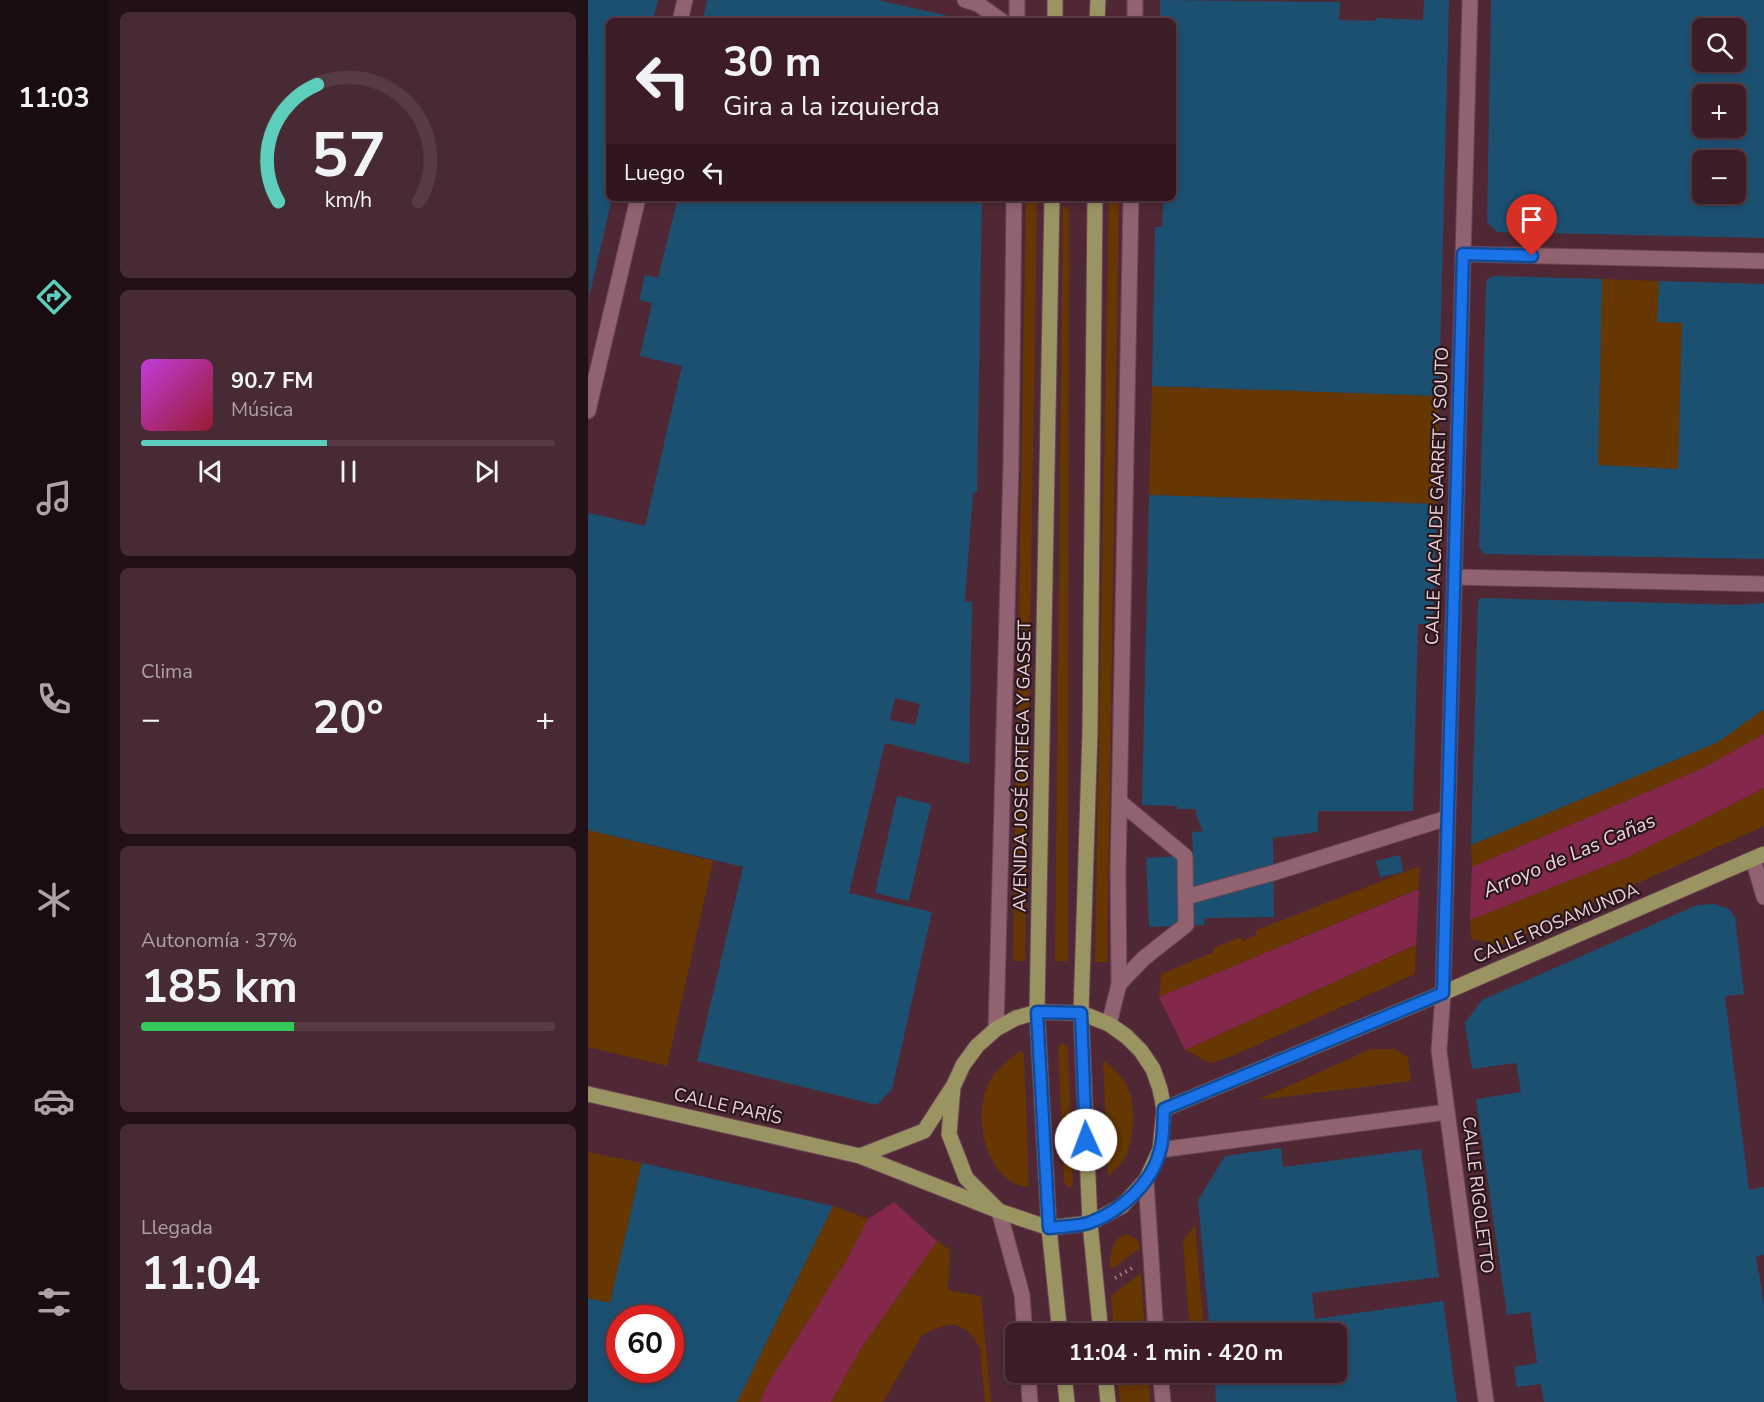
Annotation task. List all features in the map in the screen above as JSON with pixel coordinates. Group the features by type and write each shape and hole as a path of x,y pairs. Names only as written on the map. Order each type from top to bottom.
{"main road":[{"path":"1055,0 1055,18"},
{"path":"1097,18 1098,0"},
{"name":"AVENIDA JOSÉ ORTEGA Y GASSET","path":"1053,201 1037,1012 1049,1228 1059,1323"},
{"path":"1095,201 1090,731 1081,1013 1090,1223 1100,1323"},
{"name":"CALLE ROSAMUNDA","path":"1164,1109 1443,993 1759,857"},
{"path":"860,1156 924,1131 953,1087 963,1065 977,1046 996,1029 1016,1018 1037,1012 1081,1013 1109,1024 1126,1036 1153,1069 1164,1109 1160,1150 1146,1180 1122,1206 1090,1223 1049,1228"},
{"path":"953,1087 949,1134 966,1178 999,1211"},
{"name":"CALLE PARÍS","path":"588,1094 860,1156 999,1211 1049,1228"},
{"path":"1065,1383 1067,1402"},
{"path":"1106,1383 1108,1402"}],"street":[{"path":"681,18 685,0"},
{"path":"965,0 978,4 1000,18"},
{"path":"1017,0 1017,18"},
{"path":"1135,0 1135,18"},
{"name":"CALLE ALCALDE GARRET Y SOUTO","path":"1443,993 1470,0"},
{"path":"588,411 637,201"},
{"name":"AVENIDA JOSÉ ORTEGA Y GASSET","path":"996,1029 1011,463 1014,201"},
{"path":"1109,1024 1119,984 1131,201"},
{"path":"1463,254 1764,261"},
{"path":"1454,577 1764,584"},
{"path":"1119,984 1144,958 1186,925 1185,856 1120,802"},
{"path":"1186,897 1273,873 1447,818"},
{"path":"1759,857 1764,897"},
{"name":"CALLE RIGOLETTO","path":"1443,993 1439,1052 1486,1402"},
{"path":"1160,1150 1448,1112"},
{"path":"1146,1180 1155,1323"},
{"path":"999,1211 1022,1295 1024,1323"},
{"path":"1029,1383 1030,1402"},
{"path":"1161,1383 1163,1402"}],"path":[{"path":"1111,1281 1135,1267"}],"shaded area":[{"path":"1026,201 1037,201 1025,961 1013,961"},
{"path":"1109,201 1119,201 1107,962 1095,962"},
{"path":"1063,207 1069,207 1068,961 1055,961"},
{"path":"1602,279 1659,281 1658,322 1682,323 1678,469 1598,465"},
{"path":"1152,386 1439,396 1437,504 1149,495"},
{"path":"1764,709 1764,734 1703,768 1472,867 1471,845 1718,742"},
{"path":"1764,788 1764,826 1501,945 1471,939 1470,920 1628,857"},
{"path":"588,830 713,861 667,1066 588,1047"},
{"path":"1420,866 1418,889 1159,997 1161,974 1214,952 1213,948 1241,937 1243,941 1257,935 1255,931"},
{"path":"1416,945 1415,974 1232,1056 1210,1063 1185,1050"},
{"path":"1062,1043 1068,1046 1073,1185 1069,1188 1064,1183 1058,1047"},
{"path":"1371,1049 1395,1049 1408,1057 1411,1081 1257,1100"},
{"path":"1020,1051 1024,1054 1029,1187 1016,1184 1004,1176 995,1165 988,1152 982,1122 982,1107 990,1081 1000,1068"},
{"path":"1103,1060 1117,1072 1126,1084 1133,1106 1132,1136 1126,1155 1122,1163 1108,1176"},
{"path":"588,1152 642,1163 610,1303 588,1298"},
{"path":"833,1206 868,1219 846,1261 767,1385 760,1402 737,1402"},
{"path":"1195,1225 1203,1323 1189,1323 1183,1241"},
{"path":"1126,1234 1138,1240 1140,1248 1110,1270 1114,1244"},
{"path":"937,1241 950,1250 948,1290 981,1296 991,1402 985,1402 980,1347 968,1331 954,1324 939,1327 922,1335 883,1402 831,1402 860,1350"},
{"path":"1141,1273 1144,1323 1113,1323 1111,1296"},
{"path":"1118,1383 1149,1383 1150,1402 1120,1402"}],"water":[{"name":"Arroyo de Las Cañas","path":"1764,734 1764,788 1628,857 1470,920 1185,1050 1159,997 1703,768"},
{"path":"894,1202 937,1241 860,1350 831,1402 760,1402 767,1385 846,1261 868,1219"}],"pier":[{"path":"1472,864 1470,923 1416,948 1419,886"}],"building":[{"path":"588,0 658,0 654,18 606,18 606,201 611,201 589,298"},
{"path":"707,0 878,0 957,18 704,18"},
{"path":"1160,0 1340,2 1339,20 1376,21 1376,18 1423,20 1424,0 1449,0 1439,396 1152,386 1155,227 1162,227 1163,201 1176,201 1176,18 1160,18"},
{"path":"1491,0 1764,0 1764,238 1497,232 1487,222"},
{"path":"677,201 982,201 977,493 973,492 965,601 972,602 969,764 885,743 849,893 932,912 892,1089 877,1105 697,1061 743,867 588,830 588,516 589,513 645,526 682,366 640,356 652,303 639,300 645,275 658,278","holes":["895,698 920,704 915,725 890,720"]},
{"path":"1493,276 1602,279 1598,465 1678,469 1682,323 1657,322 1659,281 1764,284 1764,559 1484,554 1479,547 1486,285 1487,280"},
{"path":"1149,495 1437,504 1433,624 1418,624 1413,811 1318,811 1318,832 1273,838 1274,917 1205,918 1204,925 1149,927 1146,858 1193,855 1192,832 1203,831 1196,815 1196,809 1142,805"},
{"path":"1482,598 1739,605 1764,603 1764,709 1718,742 1471,845 1478,601"},
{"path":"897,796 931,804 909,901 875,893"},
{"path":"1400,855 1403,872 1380,877 1376,861"},
{"path":"1714,904 1729,909 1735,917 1744,994 1725,996 1749,1190 1764,1187 1764,1255 1756,1256 1764,1305 1764,1402 1544,1402 1541,1384 1517,1387 1514,1367 1537,1363 1530,1312 1507,1315 1476,1099 1521,1092 1516,1063 1472,1069 1465,1023 1482,1000 1697,905"},
{"path":"1281,1148 1283,1167 1421,1149 1439,1277 1312,1293 1315,1319 1443,1301 1457,1402 1216,1402 1215,1383 1347,1383 1347,1323 1209,1323 1198,1200 1225,1156"},
{"path":"642,1163 833,1206 737,1402 588,1402 588,1298 610,1303"}],"route":[{"path":"1086,1140 1081,1013 1037,1012 1049,1228 1090,1223 1122,1206 1146,1180 1154,1165 1160,1150 1164,1109 1443,993 1463,254 1532,256"}]}
